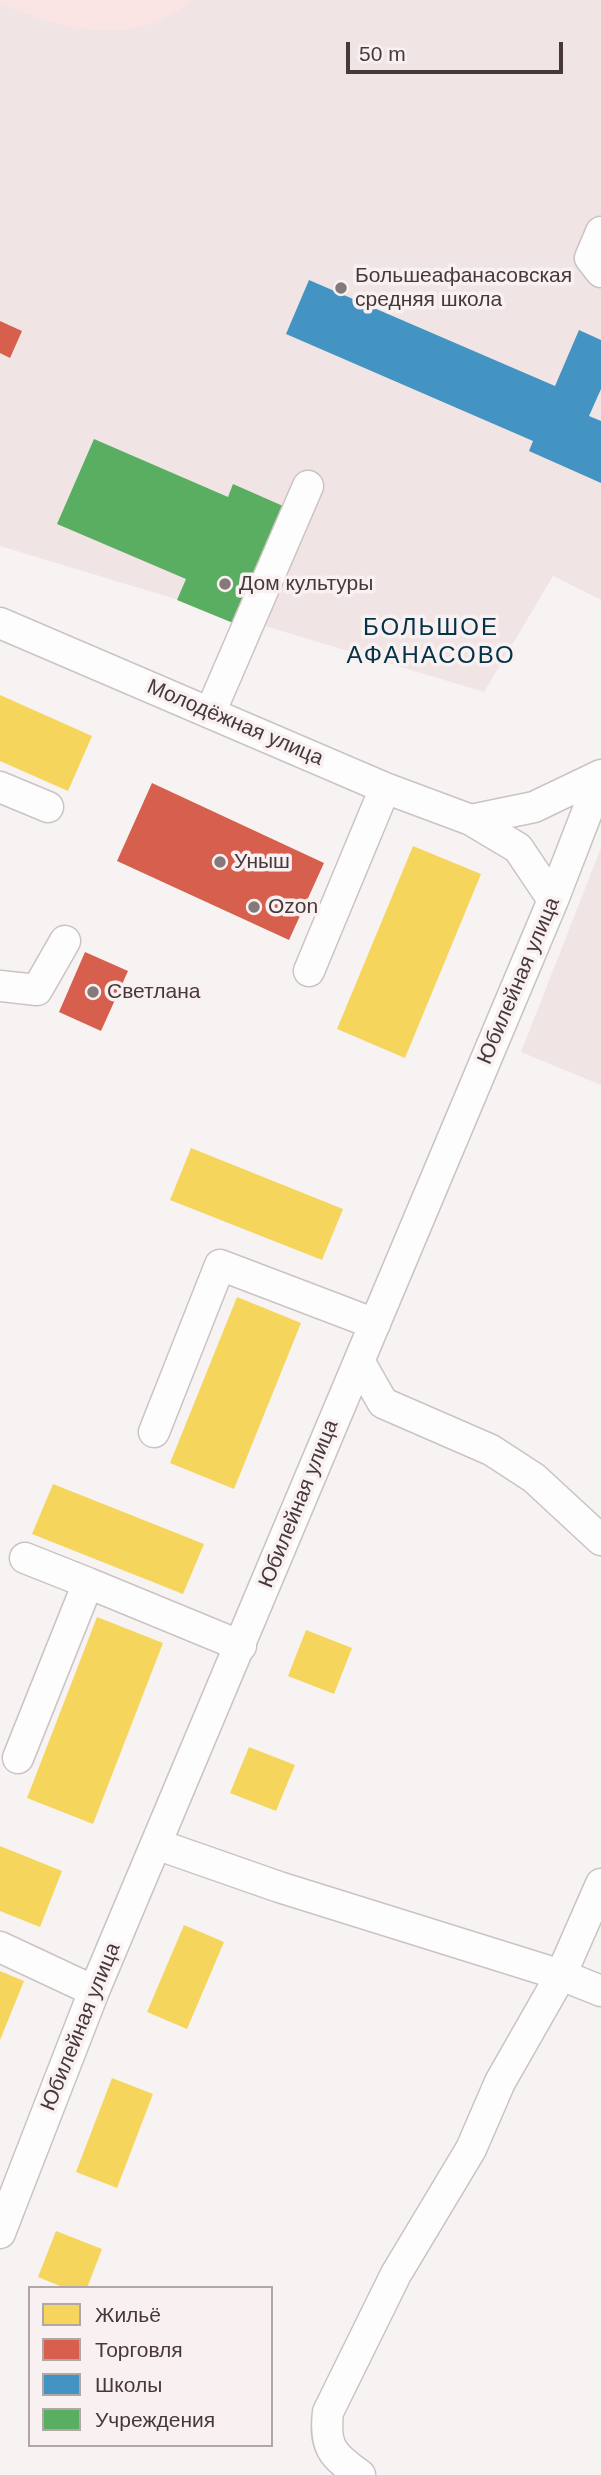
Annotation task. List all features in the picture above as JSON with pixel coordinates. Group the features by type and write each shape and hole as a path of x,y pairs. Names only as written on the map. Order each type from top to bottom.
{"street":[{"path":"601,232 590,258 601,272"},
{"path":"210,713 308,486"},
{"name":"Молодёжная улица","path":"0,623 385,788 471,820 518,848 553,900"},
{"path":"471,820 534,807 601,775"},
{"name":"Юбилейная улица","path":"0,2233 94,1991 553,900 601,775"},
{"path":"0,787 47,807"},
{"path":"309,971 385,788"},
{"path":"0,986 37,990 65,941"},
{"path":"154,1432 220,1265 375,1324"},
{"path":"359,1361 383,1403 491,1450 534,1478 601,1540"},
{"path":"25,1558 240,1646"},
{"path":"18,1758 88,1583"},
{"path":"156,1844 279,1887 561,1975 601,1991"},
{"path":"360,2475 341,2462 325,2438 328,2412 397,2274 471,2149 500,2082 561,1975 601,1884"},
{"path":"0,1947 94,1991"}],"shaded area":[{"path":"0,0 601,0 601,600 553,576 484,692 0,546"},
{"path":"0,0 192,0 169,15 146,25 122,30 98,30 48,21 0,3"},
{"path":"601,848 601,1085 521,1052"}],"building: Жильё":[{"path":"0,695 92,736 68,791 0,761"},
{"path":"413,846 481,874 405,1058 337,1029"},
{"path":"191,1148 343,1209 322,1260 170,1200"},
{"path":"237,1297 301,1323 234,1489 170,1463"},
{"path":"53,1484 204,1544 183,1594 32,1534"},
{"path":"97,1617 163,1643 93,1824 27,1798"},
{"path":"306,1630 352,1648 334,1694 288,1676"},
{"path":"249,1747 295,1765 276,1811 230,1793"},
{"path":"0,1846 62,1871 40,1927 0,1911"},
{"path":"184,1925 224,1942 187,2029 147,2012"},
{"path":"0,1971 24,1981 0,2040"},
{"path":"112,2078 153,2094 117,2188 76,2172"},
{"path":"56,2231 102,2249 88,2286 60,2286 38,2277"}],"building: Торговля":[{"path":"0,321 22,331 10,358 0,353"},
{"name":"Уныш","path":"152,783 324,863 289,940 117,861"},
{"name":"Светлана","path":"85,952 128,971 101,1031 59,1012"}],"building: Школы":[{"path":"309,280 555,386 579,330 601,340 601,389 589,416 601,421 601,483 529,451 533,441 286,334"}],"building: Учреждения":[{"path":"94,439 228,497 233,484 283,506 233,623 177,600 186,579 57,524"}],"place":[{"name":"Большеафанасовская средняя школа","path":"341,288"},
{"name":"Дом культуры","path":"225,584"},
{"name":"Уныш","path":"220,862"},
{"name":"Ozon","path":"254,907"},
{"name":"Светлана","path":"93,992"}],"district":[{"name":"БОЛЬШОЕ АФАНАСОВО","path":"431,642"}]}
